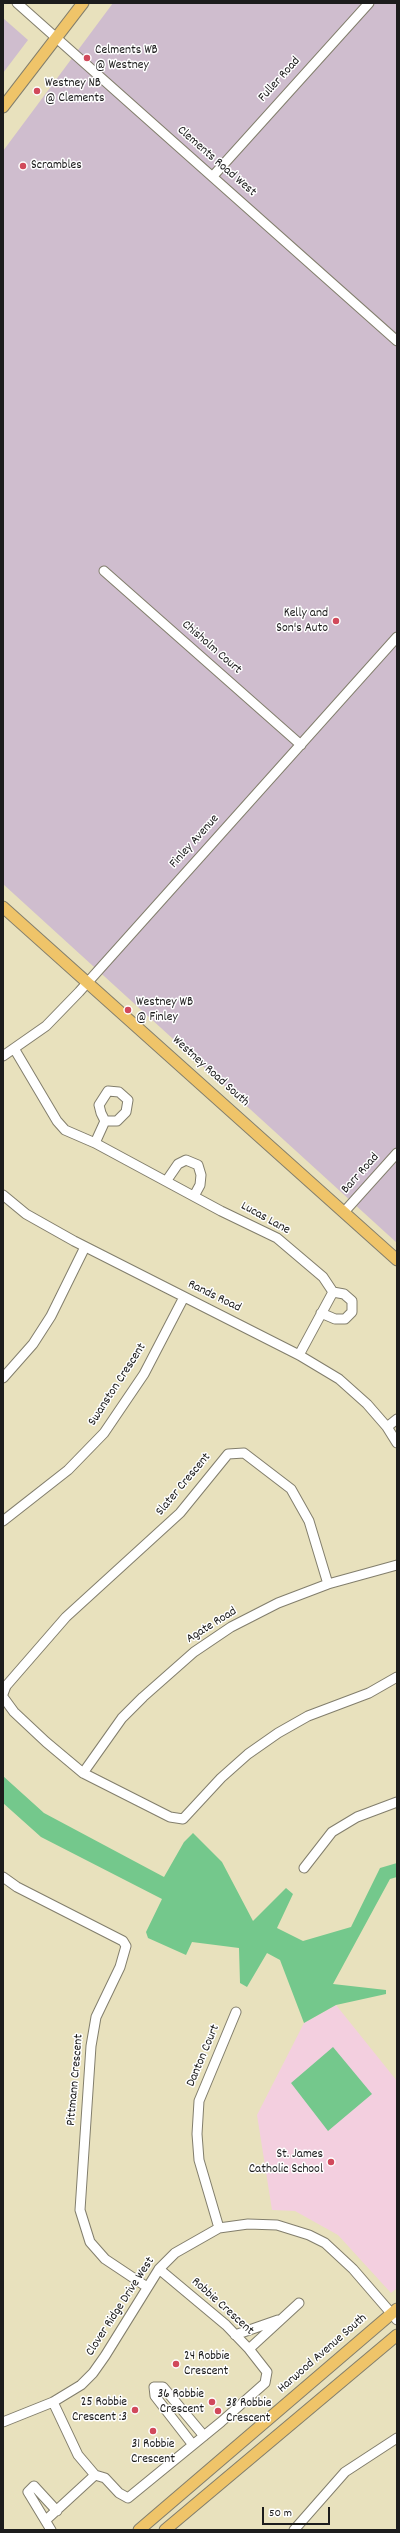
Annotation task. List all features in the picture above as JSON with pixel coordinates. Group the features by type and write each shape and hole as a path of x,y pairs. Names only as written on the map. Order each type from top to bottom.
{"main road":[{"path":"3,107 83,3"},
{"name":"Westney Road South","path":"3,907 88,981 397,1260"},
{"name":"Harwood Avenue South","path":"139,2530 395,2314"},
{"path":"165,2530 397,2335"}],"street":[{"name":"Clements Road West","path":"18,3 397,341"},
{"name":"Fuller Road","path":"213,176 369,3"},
{"name":"Chisholm Court","path":"104,571 300,744"},
{"name":"Finley Avenue","path":"3,1056 15,1050 46,1026 397,637"},
{"name":"Lucas Lane","path":"15,1050 57,1121 65,1130 95,1143 277,1238 323,1277 333,1292"},
{"path":"95,1143 105,1121"},
{"name":"Barr Road","path":"344,1212 397,1153"},
{"path":"167,1180 178,1164 186,1160 198,1165 201,1175 200,1185 194,1196"},
{"name":"Rands Road","path":"3,1194 26,1214 85,1247 299,1355 339,1380 367,1404 387,1427 397,1442"},
{"path":"3,1378 33,1344 44,1327 85,1247"},
{"path":"299,1355 321,1313 333,1292 344,1294 352,1301 352,1312 345,1319 335,1320 321,1313"},
{"name":"Swanston Crescent","path":"3,1522 68,1470 104,1433 144,1374 184,1297"},
{"path":"387,1427 397,1419"},
{"name":"Slater Crescent","path":"3,1694 6,1686 66,1617 180,1513 228,1454 244,1453 291,1489 309,1521 328,1584"},
{"name":"Agate Road","path":"83,1773 122,1718 164,1677 194,1652 231,1627 278,1603 328,1584 397,1565"},
{"path":"3,1697 14,1712 46,1742 83,1773 170,1817 183,1819 221,1778 248,1754 278,1733 308,1716 369,1693 397,1677"},
{"path":"304,1868 332,1832 357,1817 397,1802"},
{"name":"Pittmann Crescent","path":"3,1877 16,1887 123,1941 126,1946 120,1967 96,2017 91,2046 80,2210 90,2242 105,2259 147,2287"},
{"name":"Danton Court","path":"219,2228 199,2160 196,2134 201,2096 236,2012"},
{"name":"Clover Ridge Drive West","path":"4,2419 53,2402 81,2384 93,2373 159,2269 175,2253 219,2228 248,2224 277,2225 310,2235 325,2243 353,2269 395,2314"},
{"name":"Robbie Crescent","path":"53,2402 71,2445 96,2475 105,2478 119,2493 128,2498 204,2436 265,2383 268,2372 249,2349 159,2269"},
{"path":"249,2349 299,2303"},
{"path":"235,2335 280,2320"},
{"path":"193,2445 155,2396 154,2387 163,2387 204,2436"},
{"path":"294,2530 345,2472 397,2438"},
{"path":"46,2520 96,2475"},
{"path":"51,2530 28,2492 34,2486 57,2511"}],"shaded area":[{"path":"113,3 397,3 397,1243 3,884 3,151"},
{"path":"3,18 28,40 3,73"},
{"name":"St. James Catholic School","path":"336,2005 397,2081 397,2288 391,2293 338,2235 295,2211 272,2210 257,2115 304,2023"}],"green space":[{"path":"3,1776 44,1813 164,1877 184,1842 193,1833 222,1862 253,1921 286,1888 293,1894 277,1928 303,1941 351,1927 380,1868 397,1863 397,1877 390,1879 333,1984 386,1990 386,1994 336,2005 304,2023 280,1960 267,1953 247,1987 240,1983 239,1948 192,1942 186,1955 148,1938 146,1932 162,1899 41,1837 3,1803"},
{"path":"333,2047 372,2094 328,2131 291,2083"}],"place":[{"name":"Celments WB @ Westney","path":"87,58"},
{"name":"Westney NB @ Clements","path":"37,91"},
{"name":"Scrambles","path":"23,166"},
{"name":"Kelly and Son's Auto","path":"336,621"},
{"name":"Westney WB @ Finley","path":"128,1010"},
{"name":"St. James Catholic School","path":"331,2162"},
{"name":"24 Robbie Crescent","path":"176,2364"},
{"name":"36 Robbie Crescent","path":"212,2402"},
{"name":"25 Robbie Crescent :3","path":"135,2410"},
{"name":"38 Robbie Crescent","path":"218,2411"},
{"name":"31 Robbie Crescent","path":"153,2431"}]}
